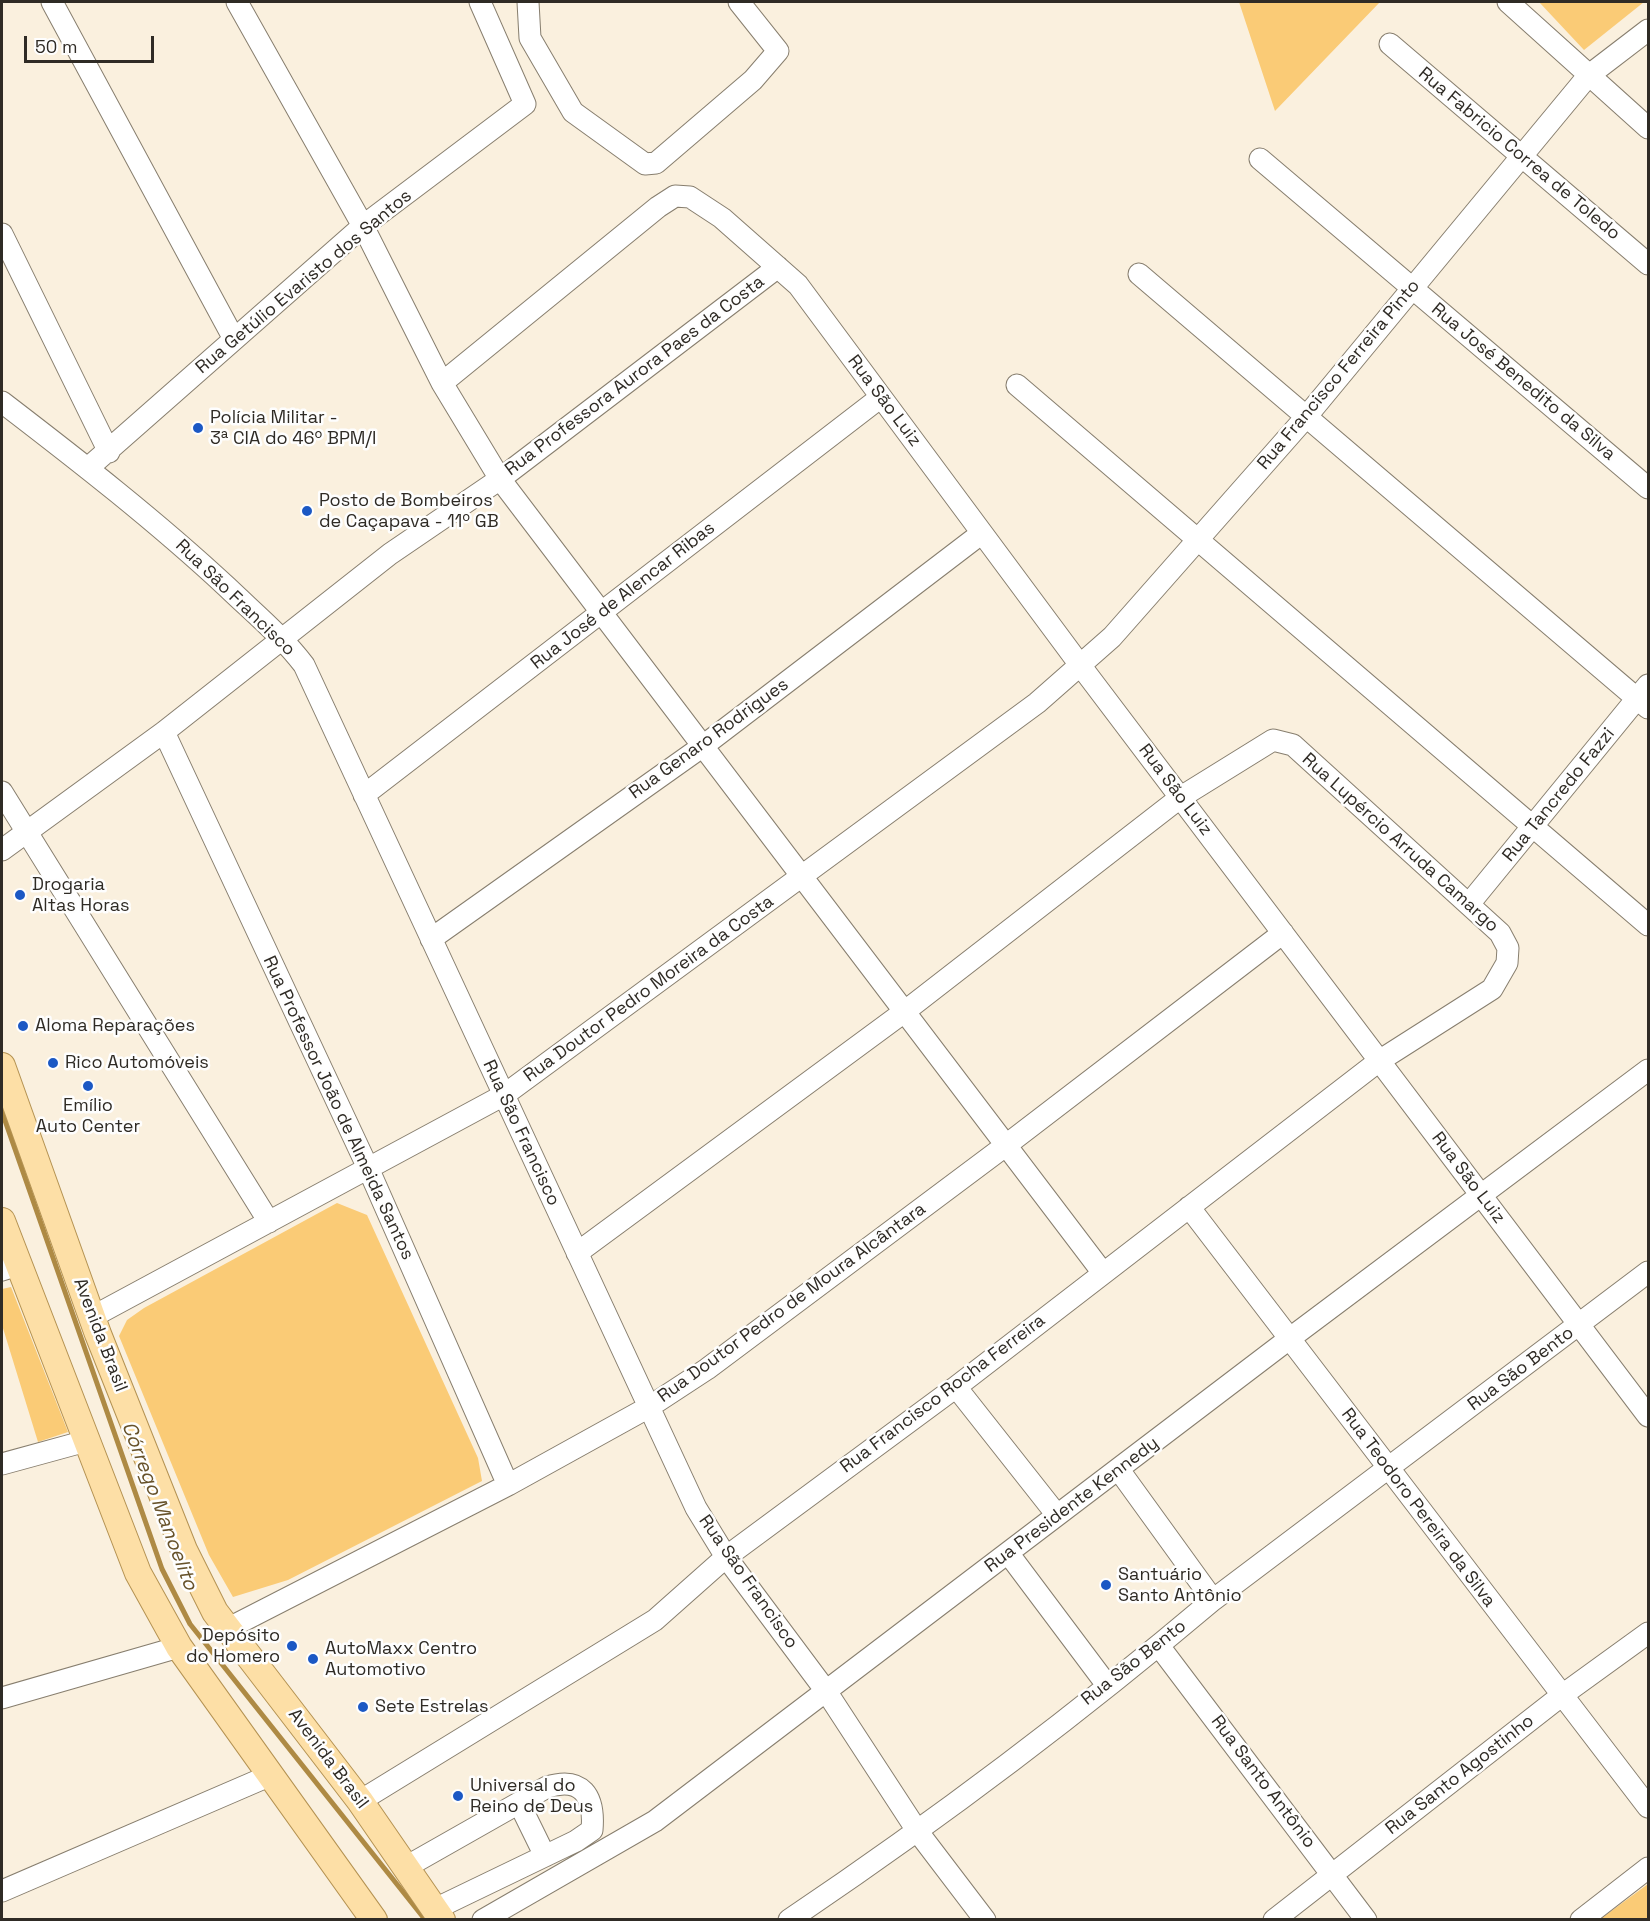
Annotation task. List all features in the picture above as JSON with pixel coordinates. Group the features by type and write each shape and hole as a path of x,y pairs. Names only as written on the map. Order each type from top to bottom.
{"main road":[{"name":"Avenida Brasil","path":"2,1066 92,1317 183,1551 215,1612 360,1801 439,1914"},
{"path":"2,1221 10,1268 86,1441 138,1573 179,1647 374,1920"}],"street":[{"path":"52,2 234,339"},
{"path":"237,2 363,226 442,383 500,479 1103,1273"},
{"name":"Rua Getúlio Evaristo dos Santos","path":"88,468 109,452 363,226 525,104 480,2"},
{"path":"528,2 530,38 573,112 645,164 656,163 682,141 753,80 777,51 740,2"},
{"path":"1508,2 1648,128"},
{"name":"Rua Francisco Ferreira Pinto","path":"1080,665 1112,637 1306,417 1588,76 1648,30"},
{"name":"Rua Fabricio Correa de Toledo","path":"1390,44 1648,264"},
{"name":"Rua José Benedito da Silva","path":"1260,159 1648,488"},
{"name":"Rua São Luiz","path":"442,383 658,207 675,196 690,197 722,218 798,285 1080,665 1648,1416"},
{"path":"2,234 109,452"},
{"name":"Rua Professora Aurora Paes da Costa","path":"2,850 164,732 390,554 500,479 778,267"},
{"path":"1139,274 1306,417 1645,697"},
{"path":"1017,385 1648,925"},
{"name":"Rua José de Alencar Ribas","path":"364,795 881,397"},
{"name":"Rua São Francisco","path":"2,402 88,468 187,550 284,639 304,665 696,1508 726,1557 826,1691 918,1832 985,1920"},
{"name":"Rua Genaro Rodrigues","path":"431,939 703,746 982,533"},
{"name":"Rua Doutor Pedro Moreira da Costa","path":"92,1317 504,1095 1037,703 1080,665"},
{"name":"Rua Tancredo Fazzi","path":"1469,904 1645,697"},
{"name":"Rua Professor João de Almeida Santos","path":"164,732 368,1168 508,1485"},
{"name":"Rua Lupércio Arruda Camargo","path":"1181,797 1273,740 1293,745 1500,933 1508,948 1506,963"},
{"path":"2,792 269,1222"},
{"path":"577,1252 904,1012 1181,797"},
{"name":"Rua Doutor Pedro de Moura Alcântara","path":"229,1628 508,1485 649,1407 707,1369 1005,1146 1283,933"},
{"name":"Rua Francisco Rocha Ferreira","path":"360,1801 655,1620 726,1557 956,1386 1379,1060 1492,988 1506,963"},
{"name":"Rua Presidente Kennedy","path":"483,1920 655,1821 1289,1339 1648,1070"},
{"name":"Rua Teodoro Pereira da Silva","path":"1189,1207 1648,1808"},
{"name":"Rua São Bento","path":"789,1920 918,1832 1159,1646 1213,1600 1648,1272"},
{"path":"956,1386 1057,1515"},
{"path":"2,1464 86,1441"},
{"path":"1119,1470 1213,1600"},
{"path":"1008,1553 1107,1685"},
{"name":"Rua Santo Agostinho","path":"1274,1920 1561,1696 1648,1633"},
{"name":"Rua Santo Antônio","path":"1159,1646 1334,1874 1366,1920"},
{"path":"2,1698 179,1647"},
{"path":"2,1891 271,1775"},
{"path":"406,1867 547,1787 564,1782 575,1784 585,1792 591,1808 592,1830 576,1841 439,1914"},
{"path":"519,1803 545,1856"},
{"path":"1581,1920 1648,1868"}],"shaded area":[{"path":"1239,2 1380,2 1275,111"},
{"path":"1539,2 1644,2 1584,50"},
{"path":"337,1203 367,1215 478,1458 482,1481 288,1580 233,1597 209,1555 119,1336 127,1320 144,1308"},
{"path":"11,1287 68,1432 38,1442 2,1325 2,1289"},
{"path":"1648,1884 1648,1919 1599,1920"}],"waterway":[{"name":"Córrego Manoelito","path":"2,1112 162,1569 190,1624 423,1917"}],"place":[{"name":"Polícia Militar - 3ª CIA do 46º BPM/I","path":"198,428"},
{"name":"Posto de Bombeiros de Caçapava - 11º GB","path":"307,511"},
{"name":"Drogaria Altas Horas","path":"20,895"},
{"name":"Aloma Reparações","path":"23,1026"},
{"name":"Rico Automóveis","path":"53,1063"},
{"name":"Emílio Auto Center","path":"88,1086"},
{"name":"Santuário Santo Antônio","path":"1106,1585"},
{"name":"Depósito do Homero","path":"292,1646"},
{"name":"AutoMaxx Centro Automotivo","path":"313,1659"},
{"name":"Sete Estrelas","path":"363,1707"},
{"name":"Universal do Reino de Deus","path":"458,1796"}]}
